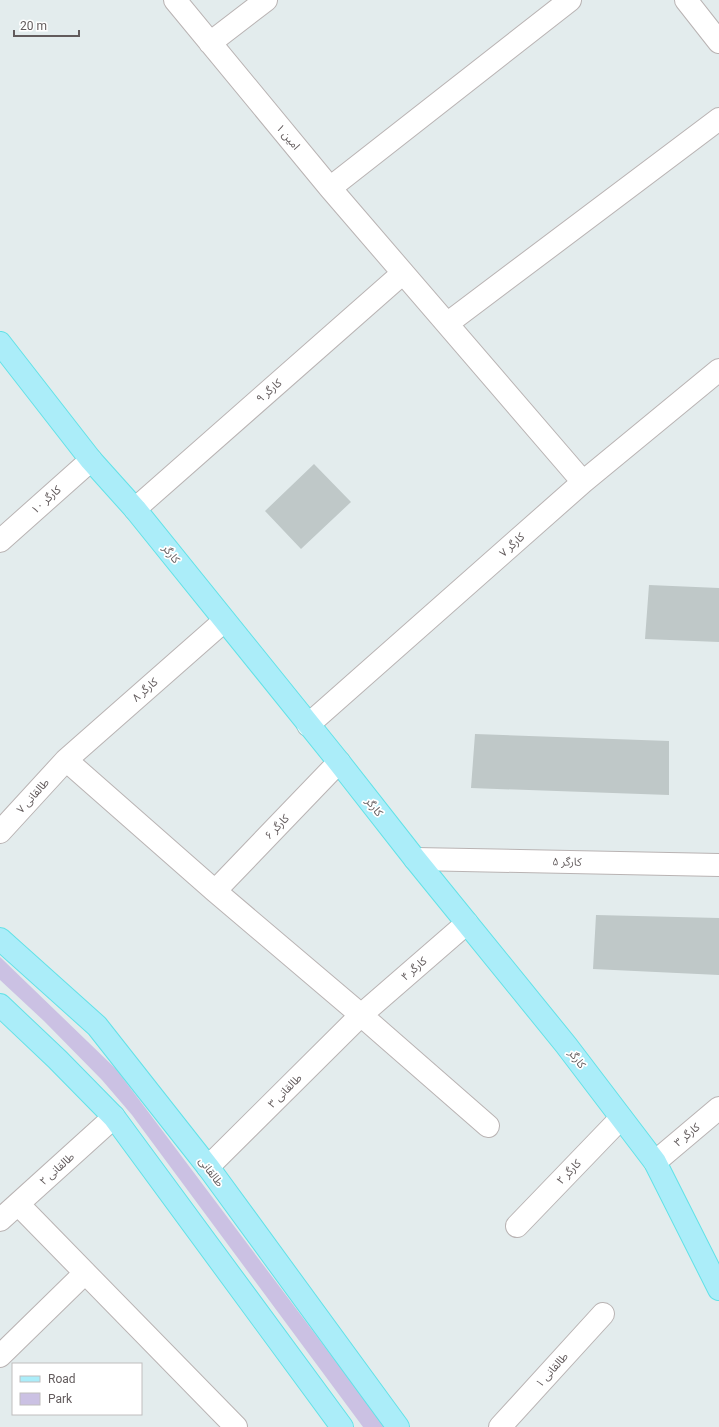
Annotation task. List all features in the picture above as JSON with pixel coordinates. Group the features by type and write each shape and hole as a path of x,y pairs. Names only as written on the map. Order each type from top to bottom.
{"main road":[{"name":"کارگر","path":"0,343 91,460 135,509 566,1045 655,1162 719,1289"},
{"name":"طالقانی","path":"0,939 97,1026 208,1168 398,1427"},
{"path":"0,1005 57,1059 114,1117 342,1427"}],"street":[{"name":"امین ۱","path":"175,0 330,188 448,323 583,482"},
{"path":"210,43 266,0"},
{"path":"686,0 719,42"},
{"path":"330,188 565,2"},
{"path":"448,323 719,119"},
{"name":"کارگر ۹","path":"135,509 403,273"},
{"name":"کارگر ۷","path":"308,725 583,482 719,370"},
{"name":"کارگر ۱۰","path":"0,541 91,460"},
{"name":"کارگر ۸","path":"66,760 224,621"},
{"path":"66,760 215,891 362,1015 488,1126"},
{"name":"طالقانی ۷","path":"0,832 66,760"},
{"name":"کارگر ۶","path":"215,891 339,762"},
{"name":"کارگر ۵","path":"415,859 719,865"},
{"name":"کارگر ۴","path":"362,1015 467,923"},
{"name":"طالقانی ۳","path":"208,1168 362,1015"},
{"name":"کارگر ۳","path":"655,1162 719,1108"},
{"name":"طالقانی ۲","path":"0,1220 114,1117"},
{"name":"کارگر ۲","path":"517,1226 621,1118"},
{"path":"18,1204 236,1427"},
{"path":"0,1356 85,1273"},
{"name":"طالقانی ۱","path":"500,1427 603,1314"}],"green space":[{"path":"0,957 116,1069 385,1427 363,1427 132,1115 102,1080 44,1021 0,980"}],"building":[{"path":"314,464 351,502 301,549 265,511"},
{"path":"649,585 719,588 719,642 645,639"},
{"path":"475,734 669,741 669,795 471,788"},
{"path":"596,915 719,918 719,975 593,969"}]}
